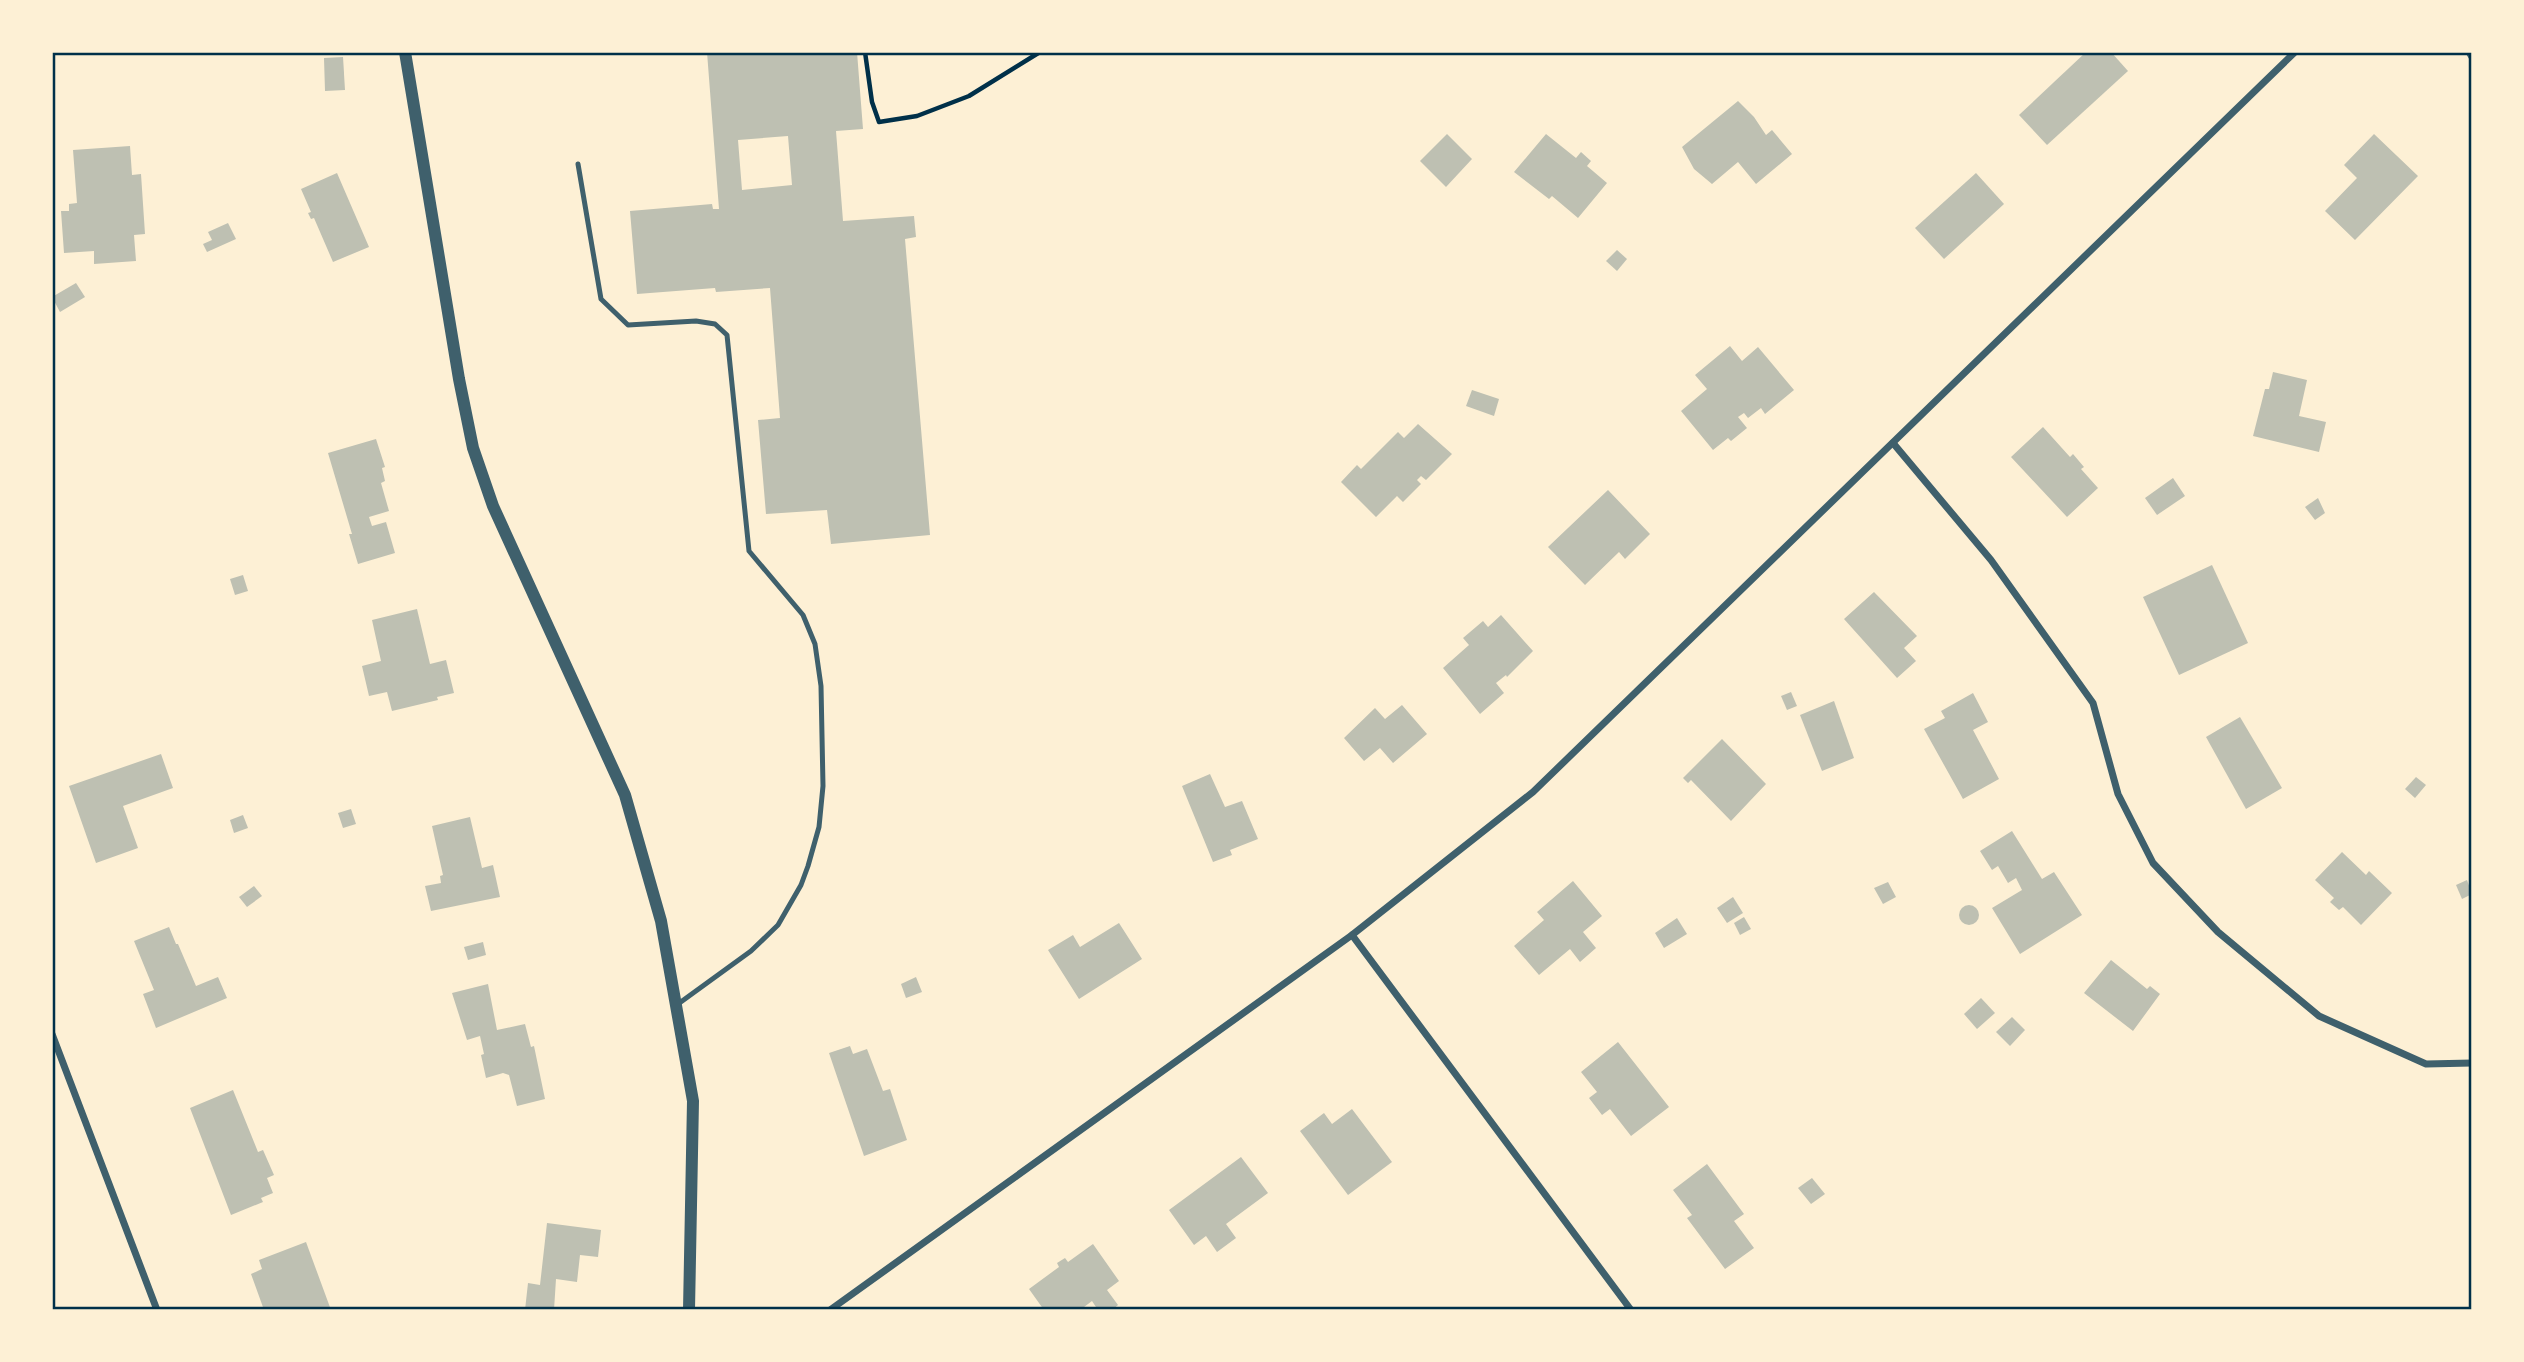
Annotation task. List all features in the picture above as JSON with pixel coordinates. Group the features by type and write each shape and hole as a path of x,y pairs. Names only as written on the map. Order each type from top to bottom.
{"street":[{"path":"405,52 443,290 473,448 493,506 625,794 661,921 692,1101 689,1310"},
{"path":"830,1310 1352,935 1533,792 2295,52"},
{"path":"2469,52 2472,57"},
{"path":"1894,443 1992,560 2093,703 2118,794 2153,863 2218,932 2319,1016 2426,1064 2472,1063"},
{"path":"1352,935 1630,1310"},
{"path":"52,1034 157,1310"}],"lane":[{"path":"578,164 601,299 628,325 696,321 715,324 727,335 749,551 803,615 815,644 821,686 823,786 819,827 801,885 778,925 751,951 676,1006"}],"path":[{"path":"865,52 872,102 879,122 917,116 969,96 1040,52"}],"building":[{"path":"707,52 857,52 863,129 836,131 843,221 914,216 916,237 905,239 930,535 831,544 827,510 766,514 758,420 780,418 770,288 716,292 715,288 637,294 630,211 712,204 713,209 719,209","holes":["788,136 792,185 742,190 738,140"]},
{"path":"2086,52 2111,52 2128,71 2047,145 2019,115"},
{"path":"343,57 345,90 325,91 324,58"},
{"path":"1738,101 1754,117 1766,135 1772,130 1792,154 1756,184 1738,162 1712,184 1694,169 1682,147"},
{"path":"1447,134 1472,159 1446,187 1420,161"},
{"path":"1546,134 1576,158 1581,152 1591,161 1587,166 1607,183 1578,218 1552,196 1549,199 1514,172"},
{"path":"2374,134 2418,176 2355,240 2325,211 2357,178 2344,165"},
{"path":"130,146 132,175 141,174 145,234 134,235 136,261 94,264 94,251 64,253 61,211 69,211 69,204 77,203 73,150"},
{"path":"337,173 369,247 333,262 314,218 311,219 308,213 311,212 301,189"},
{"path":"1976,173 2004,204 1944,259 1915,228"},
{"path":"228,223 236,239 207,252 203,244 212,240 208,232"},
{"path":"1617,250 1627,259 1617,271 1606,261"},
{"path":"76,283 85,297 60,312 52,297"},
{"path":"1730,346 1742,361 1758,347 1794,390 1765,414 1761,408 1748,418 1744,413 1738,417 1747,428 1731,441 1728,438 1713,450 1681,411 1707,389 1695,375"},
{"path":"2273,372 2307,380 2299,416 2326,422 2319,452 2253,436 2265,389 2269,389"},
{"path":"1472,390 1499,399 1494,416 1466,406"},
{"path":"1418,424 1452,454 1426,480 1421,476 1417,480 1421,484 1403,502 1397,496 1376,517 1341,482 1357,465 1361,469 1398,432 1404,438"},
{"path":"2043,427 2070,457 2073,454 2084,467 2081,469 2098,488 2067,517 2011,457"},
{"path":"376,439 385,467 382,468 385,481 381,483 389,511 369,517 372,526 386,522 395,553 358,564 328,453"},
{"path":"2173,478 2185,496 2157,515 2145,498"},
{"path":"1608,490 1650,534 1625,559 1619,552 1585,585 1548,547"},
{"path":"2318,498 2325,513 2315,520 2305,507"},
{"path":"2212,565 2248,643 2179,675 2143,597"},
{"path":"243,575 248,591 235,595 230,579"},
{"path":"1874,592 1917,636 1904,648 1916,661 1897,678 1844,619"},
{"path":"417,609 430,664 446,660 454,693 437,697 438,700 392,711 387,692 369,696 362,666 381,661 372,620"},
{"path":"1501,615 1533,651 1507,677 1506,675 1496,683 1504,693 1480,714 1443,668 1469,645 1463,638 1483,621 1488,627"},
{"path":"1791,692 1797,706 1787,710 1781,696"},
{"path":"1973,693 1988,722 1973,730 1999,779 1963,799 1924,729 1945,718 1941,711"},
{"path":"1834,701 1854,758 1822,771 1800,715"},
{"path":"1402,705 1427,734 1393,763 1380,748 1364,761 1344,738 1375,708 1385,719"},
{"path":"2240,717 2282,788 2246,809 2206,737"},
{"path":"1722,739 1766,784 1731,821 1691,780 1688,783 1683,778"},
{"path":"161,754 173,788 123,806 138,848 96,863 69,786"},
{"path":"1210,774 1225,807 1242,801 1258,839 1230,850 1232,855 1213,862 1182,786"},
{"path":"2416,777 2426,785 2415,798 2405,789"},
{"path":"351,809 356,824 343,828 338,813"},
{"path":"243,815 248,828 234,833 230,820"},
{"path":"470,817 482,868 493,865 500,897 431,911 425,886 441,883 440,876 443,875 432,826"},
{"path":"2012,831 2042,879 2054,872 2082,915 2020,954 1992,908 2022,890 2016,878 2008,883 1998,866 1992,870 1980,851"},
{"path":"2342,852 2366,875 2369,871 2392,893 2361,925 2343,907 2339,910 2330,902 2334,898 2315,880"},
{"path":"2467,880 2472,894 2462,899 2456,885"},
{"path":"1573,881 1602,916 1583,932 1596,948 1580,962 1570,949 1539,975 1514,946 1544,920 1537,912"},
{"path":"1888,882 1896,897 1883,904 1874,888"},
{"path":"254,886 262,896 247,907 239,897"},
{"path":"1733,897 1743,913 1727,923 1717,908"},
{"path":"1969,905 1976,908 1979,915 1976,922 1969,925 1962,922 1959,915 1962,908"},
{"path":"1744,917 1751,929 1740,935 1734,923"},
{"path":"1677,918 1687,934 1664,948 1655,933"},
{"path":"1119,923 1142,959 1079,999 1048,950 1073,935 1080,947"},
{"path":"169,927 196,986 218,977 227,998 156,1028 143,994 154,990 134,941"},
{"path":"483,942 486,955 468,960 464,947"},
{"path":"2111,960 2147,989 2150,986 2160,994 2133,1031 2084,993"},
{"path":"916,977 922,992 906,998 901,984"},
{"path":"488,984 497,1030 525,1024 531,1047 534,1046 545,1099 517,1106 509,1075 503,1073 486,1078 480,1036 467,1040 452,993"},
{"path":"1981,998 1995,1013 1977,1029 1964,1014"},
{"path":"2012,1017 2025,1030 2010,1046 1996,1032"},
{"path":"1618,1042 1669,1107 1631,1136 1610,1109 1602,1115 1589,1098 1597,1092 1581,1072"},
{"path":"850,1046 853,1054 867,1049 883,1091 890,1089 907,1140 864,1156 829,1053"},
{"path":"233,1090 258,1152 263,1150 274,1175 267,1178 273,1193 261,1198 263,1202 231,1215 190,1108"},
{"path":"1352,1109 1392,1162 1348,1195 1300,1131 1324,1113 1332,1124"},
{"path":"1241,1157 1268,1193 1226,1224 1236,1238 1217,1252 1206,1236 1194,1245 1169,1210"},
{"path":"1707,1164 1744,1214 1734,1221 1754,1248 1725,1269 1687,1218 1692,1215 1673,1190"},
{"path":"1812,1178 1825,1194 1811,1204 1798,1188"},
{"path":"547,1223 601,1230 598,1257 580,1255 577,1282 556,1279 554,1310 525,1310 528,1283 540,1285"},
{"path":"306,1242 331,1310 264,1310 251,1274 262,1269 259,1260"},
{"path":"1093,1244 1119,1281 1107,1290 1118,1305 1112,1310 1098,1310 1092,1301 1080,1310 1044,1310 1029,1289 1059,1267 1057,1263 1065,1258 1068,1262"}]}
